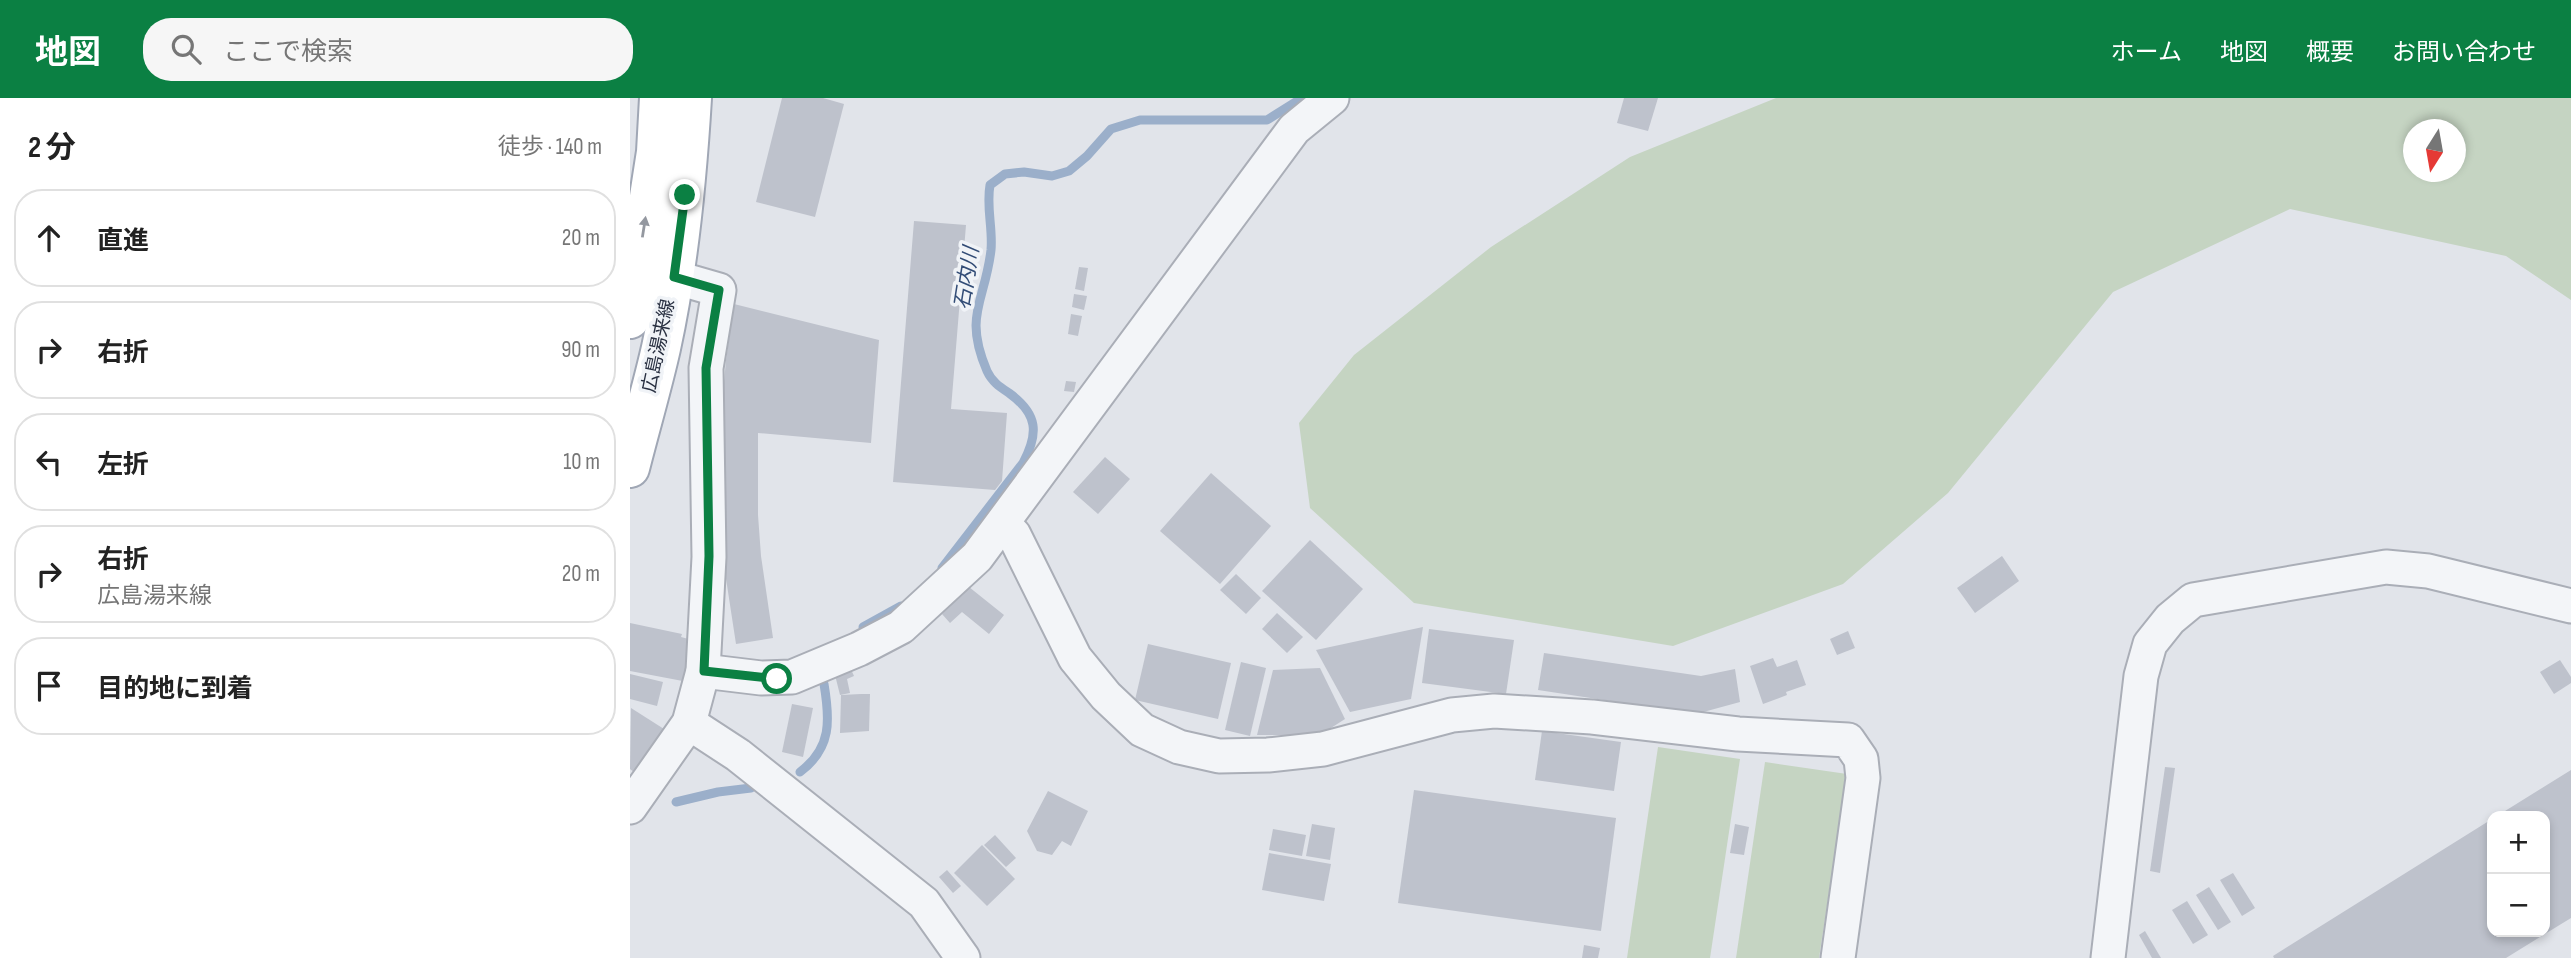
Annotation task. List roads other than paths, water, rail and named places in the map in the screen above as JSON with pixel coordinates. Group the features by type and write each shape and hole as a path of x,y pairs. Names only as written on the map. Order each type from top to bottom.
{"main road":[{"name":"広島湯来線","path":"630,319 656,152 659,98"},
{"name":"広島湯来線","path":"630,468 661,348 674,277 685,195 692,98"}],"street":[{"path":"704,671 777,679 792,677 859,649 901,627 977,557 1294,129 1332,98"},
{"path":"630,807 689,723 704,671 709,556 706,368 719,290 674,277"},
{"path":"1003,523 1014,535 1075,658 1106,696 1142,730 1179,747 1219,756 1268,755 1323,749 1452,715 1494,710 1738,734 1849,740 1861,759 1863,778 1838,958"},
{"path":"2108,958 2141,676 2150,644 2170,619 2193,600 2386,567 2427,571 2571,606"},
{"path":"689,723 738,755 924,903 963,958"}],"waterway":[{"name":"石内川","path":"942,568 1023,463 1032,442 1033,425 1030,416 1019,401 996,384 989,375 977,336 978,309 991,250 990,185 1005,174 1024,172 1052,176 1069,171 1087,156 1111,129 1140,120 1267,120 1302,98"},
{"name":"石内川","path":"863,627 901,606"},
{"name":"石内川","path":"800,772 818,753 823,743 827,721 824,684"},
{"name":"石内川","path":"676,802 718,792 751,788"}]}
